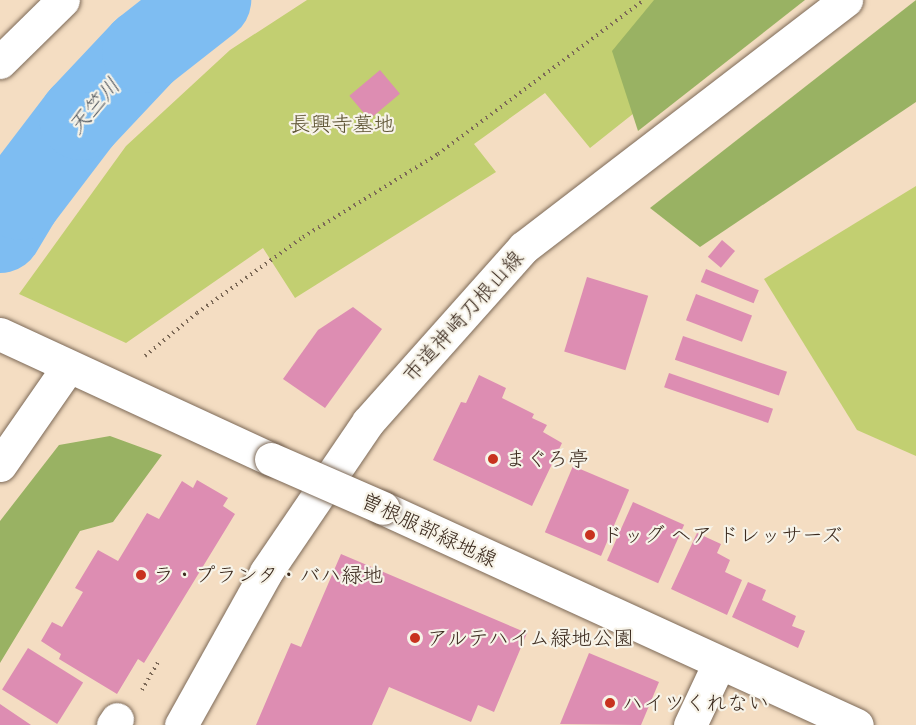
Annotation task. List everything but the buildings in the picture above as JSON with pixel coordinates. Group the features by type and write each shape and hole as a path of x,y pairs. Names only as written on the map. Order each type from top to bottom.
{"street":[{"path":"0,62 63,0"},
{"name":"市道神崎刀根山線","path":"181,725 266,572 368,422 524,247 846,0"},
{"name":"曽根服部緑地線","path":"0,334 68,368 383,508 858,725"},
{"path":"0,465 68,368"},
{"path":"690,725 719,663"}],"path":[{"path":"138,363 216,300 303,237 438,154 644,0"}],"green space":[{"name":"長興寺墓地","path":"307,0 737,0 745,25 590,148 545,93 474,144 496,172 295,298 263,248 126,343 19,294 126,146 230,50"},
{"path":"654,0 805,0 638,131 612,51"},
{"path":"916,0 916,102 700,247 650,208"},
{"path":"916,186 916,456 857,430 764,279"},
{"path":"110,436 162,455 113,522 80,531 0,663 0,521 59,445"}],"waterway":[{"name":"天竺川","path":"0,231 20,198 81,118 144,51 209,0"}],"place":[{"name":"まぐろ亭","path":"493,459"},
{"name":"ドッグ ヘア ドレッサーズ","path":"590,535"},
{"name":"ラ・プランタ・バハ緑地","path":"141,575"},
{"name":"アルテハイム緑地公園","path":"415,638"},
{"name":"ハイツくれない","path":"610,703"}]}
